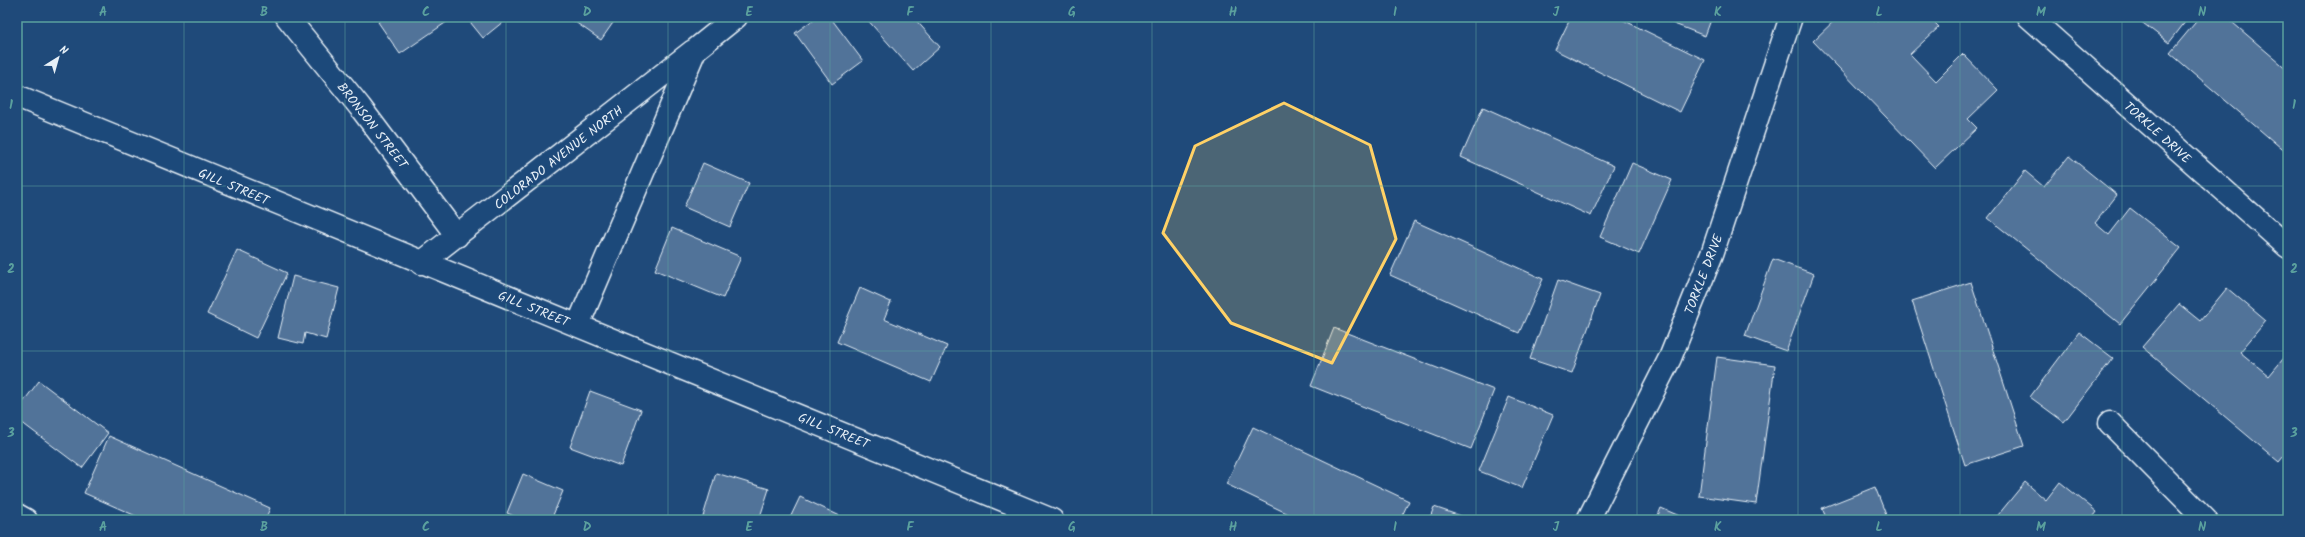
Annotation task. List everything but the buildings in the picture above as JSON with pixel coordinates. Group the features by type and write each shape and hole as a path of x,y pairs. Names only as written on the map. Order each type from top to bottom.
{"street":[{"name":"BRONSON STREET","path":"287,17 360,107 457,236"},
{"name":"COLORADO AVENUE NORTH","path":"421,263 736,17"},
{"name":"TORKLE DRIVE","path":"1588,520 1673,352 1712,254 1791,17"},
{"name":"TORKLE DRIVE","path":"2029,17 2288,247"},
{"name":"COLORADO AVENUE NORTH","path":"578,325 695,50"},
{"name":"GILL STREET","path":"17,96 421,263 578,325 1052,520"},
{"path":"2110,423 2206,520"},
{"path":"17,515 26,520"}],"highlighted area":[{"path":"1284,103 1370,145 1396,239 1332,363 1231,323 1163,233 1195,146"}]}
